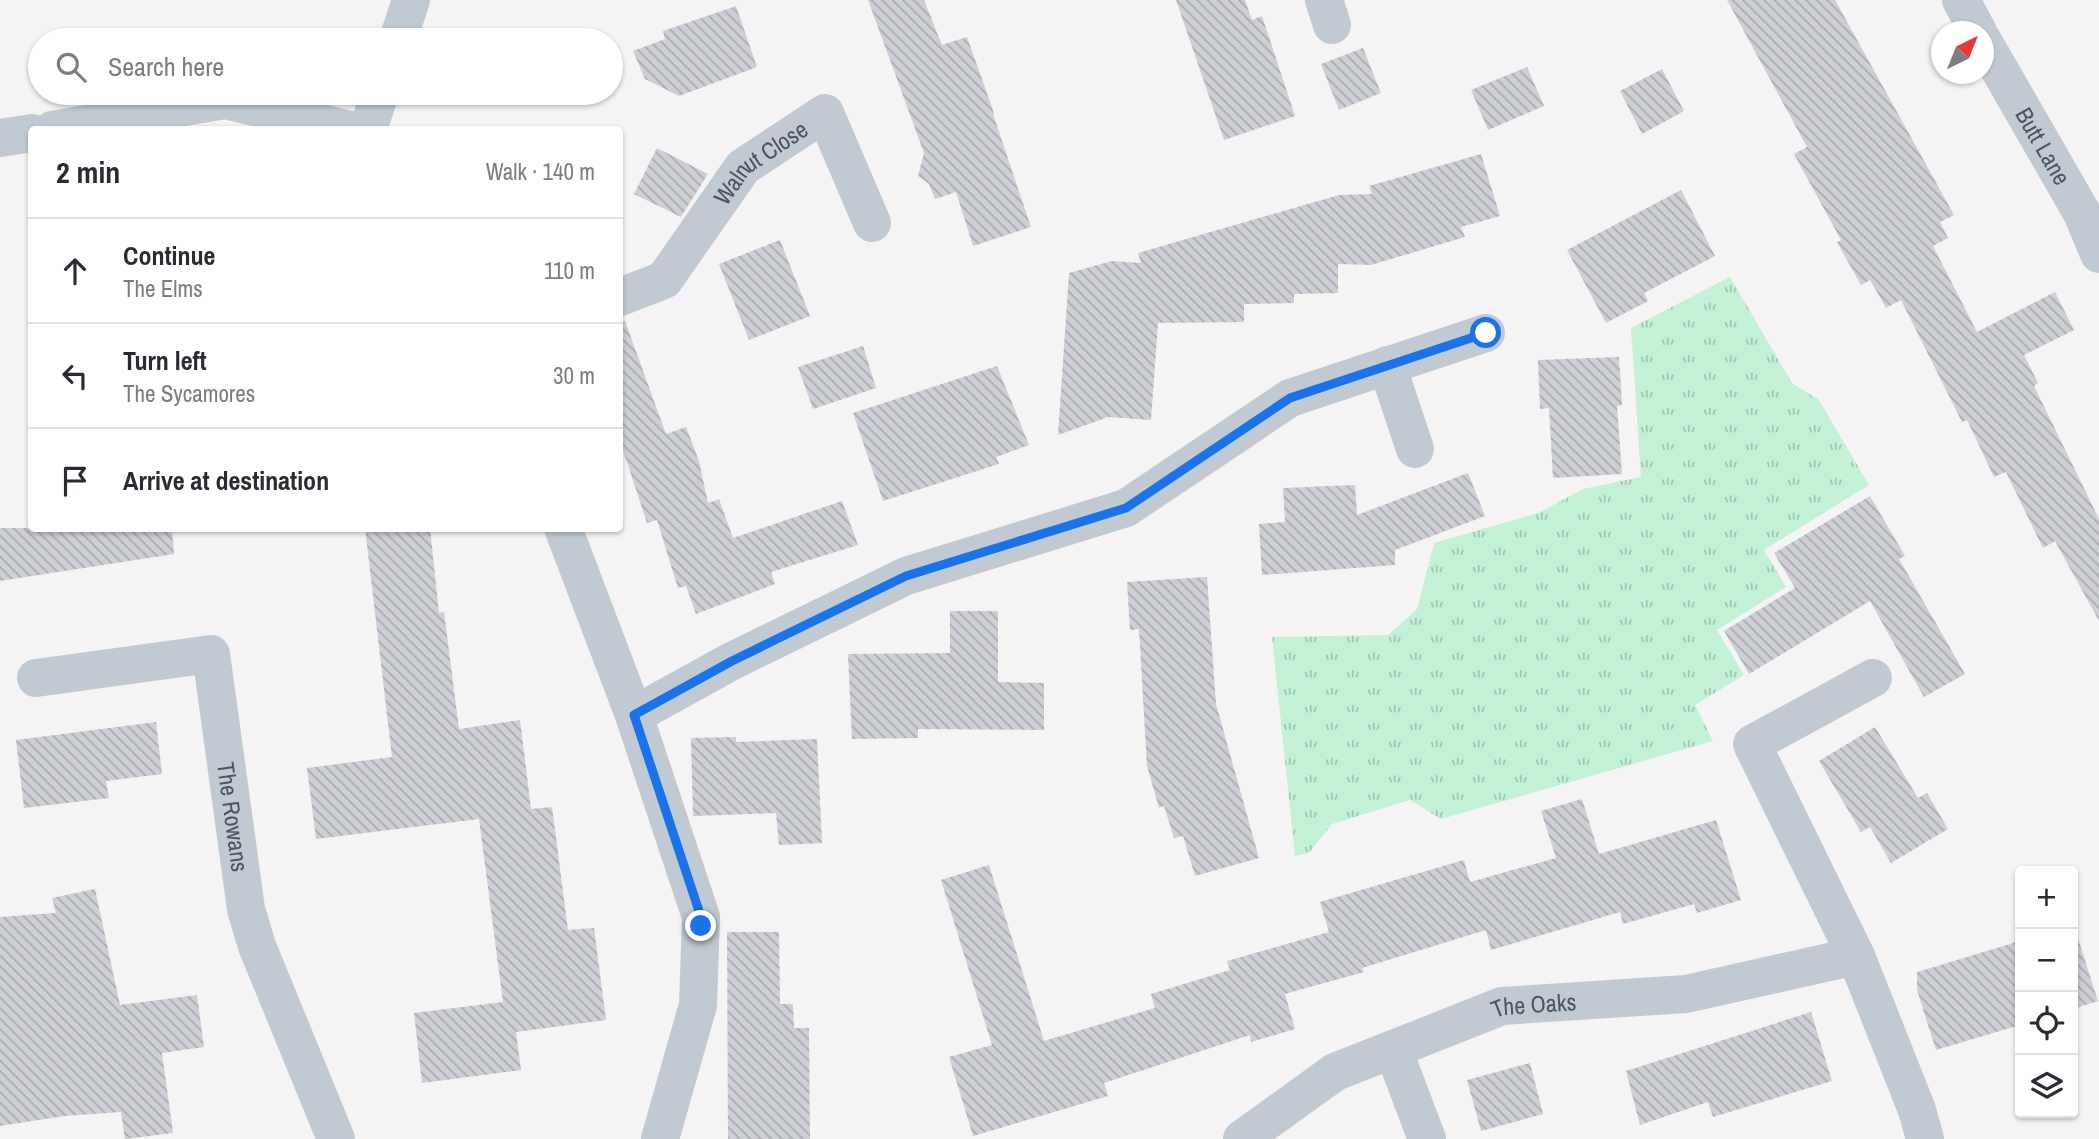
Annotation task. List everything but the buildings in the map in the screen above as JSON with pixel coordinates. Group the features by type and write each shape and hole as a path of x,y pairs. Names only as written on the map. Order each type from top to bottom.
{"street":[{"path":"402,28 411,0"},
{"path":"1961,0 1972,21"},
{"name":"Butt Lane","path":"1994,60 2082,213 2099,254"},
{"path":"75,126 196,105"},
{"path":"246,105 333,126"},
{"path":"369,126 376,105"},
{"name":"Walnut Close","path":"623,296 664,280 743,167 825,113 872,223"},
{"path":"0,138 28,134"},
{"path":"634,715 732,661 906,576 1126,508 1290,398 1486,333"},
{"path":"1387,365 1415,449"},
{"path":"565,532 634,715 701,917 698,1005 660,1139"},
{"name":"The Rowans","path":"36,678 211,654 246,909 257,946 335,1139"},
{"path":"1873,678 1752,744 1856,957 1917,1110 1925,1139"},
{"name":"The Oaks","path":"1242,1139 1335,1072 1502,1006 1686,993 1856,957"},
{"path":"1393,1049 1427,1139"}],"green space":[{"path":"1730,277 1792,383 1819,400 1869,485 1764,550 1786,587 1717,630 1744,675 1695,705 1713,741 1441,819 1410,800 1332,824 1309,853 1295,856 1272,637 1388,635 1417,609 1434,543 1538,513 1583,489 1641,477 1631,328"}],"route":[{"path":"701,926 701,917 634,715 732,661 906,576 1126,508 1290,398 1486,333"}]}
